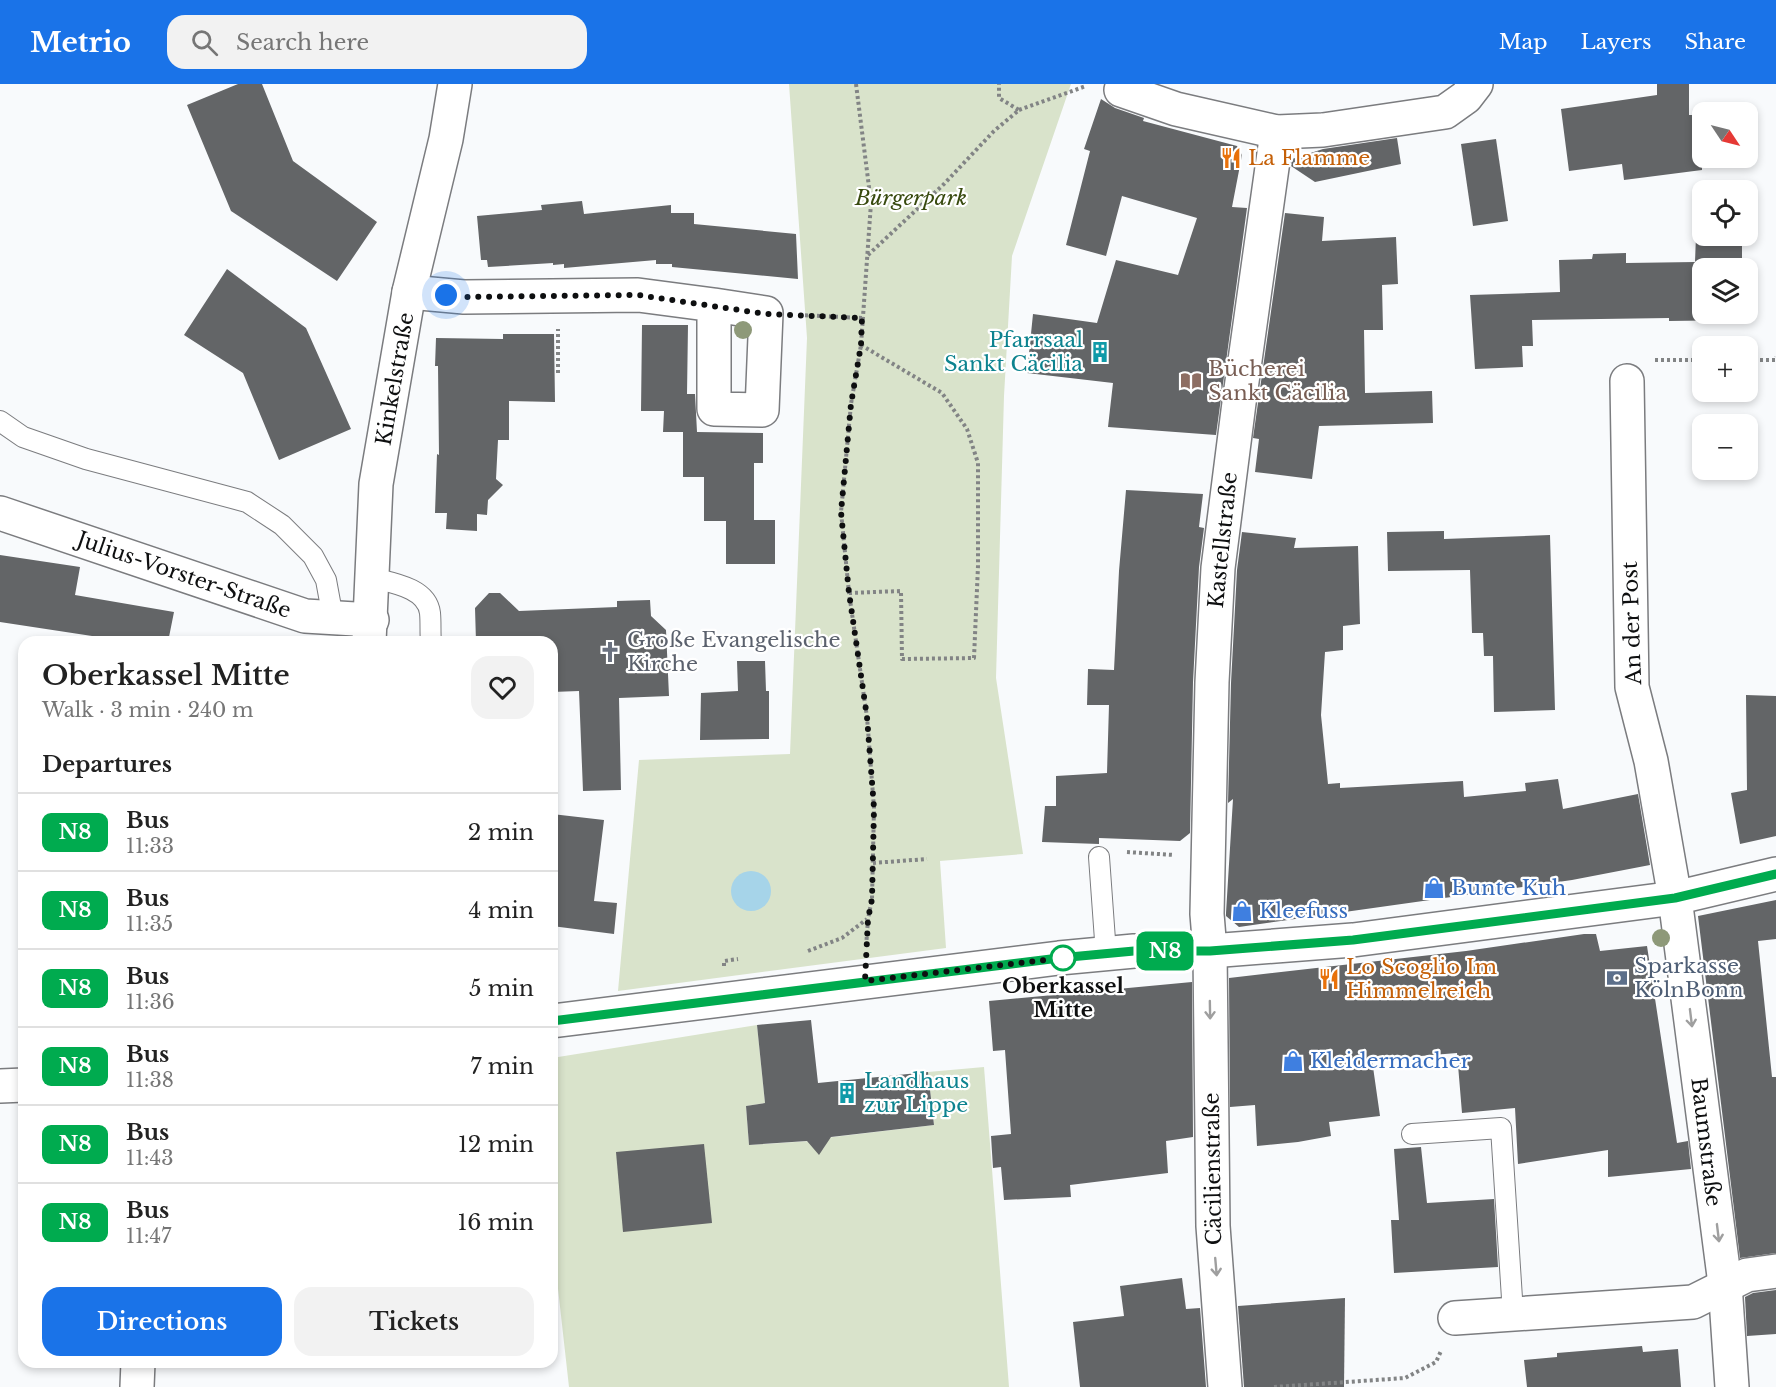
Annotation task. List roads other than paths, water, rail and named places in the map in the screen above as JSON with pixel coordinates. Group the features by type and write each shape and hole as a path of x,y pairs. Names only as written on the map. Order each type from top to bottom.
{"street":[{"name":"Kinkelstraße","path":"371,631 376,484 410,292 446,139 456,84"},
{"path":"1121,90 1176,109 1277,132 1323,130 1445,112 1466,98 1476,84"},
{"name":"Kastellstraße","path":"1210,951 1206,914 1207,857 1218,568 1277,132"},
{"path":"410,292 464,297 638,295 714,305 766,314 762,410 714,409 714,305"},
{"name":"An der Post","path":"1627,381 1632,687 1651,761 1675,898"},
{"name":"Julius-Vorster-Straße","path":"0,513 305,616 333,618 371,631"},
{"path":"558,1020 865,981 1134,951 1210,951 1353,940 1675,898 1776,874"},
{"name":"Baumstraße","path":"1675,898 1725,1284 1732,1387"},
{"name":"Cäcilienstraße","path":"1210,951 1213,1226 1225,1387"},
{"path":"0,1086 18,1085"},
{"path":"1455,1318 1693,1302 1747,1275 1776,1270"},
{"path":"137,1387 138,1368"}],"lane":[{"path":"0,421 23,437 86,459 247,502 282,525 313,556 326,580 333,618"},
{"path":"373,578 397,584 420,594 430,611 430,636"},
{"path":"1099,857 1106,954"},
{"path":"1412,1134 1501,1128 1514,1314"}],"water":[{"path":"751,871 759,872 765,877 770,883 770,899 765,905 759,910 751,911 743,910 737,905 732,899 731,891 732,883 737,877 743,872"}],"place":[{"name":"La Flamme","path":"1231,158"},
{"name":"Pfarrsaal Sankt Cäcilia","path":"1100,352"},
{"name":"Bücherei Sankt Cäcilia","path":"1191,381"},
{"name":"Große Evangelische Kirche","path":"610,652"},
{"name":"Bunte Kuh","path":"1434,888"},
{"name":"Kleefuss","path":"1242,911"},
{"name":"Oberkassel Mitte","path":"1063,958"},
{"name":"Sparkasse KölnBonn","path":"1617,978"},
{"name":"Lo Scoglio Im Himmelreich","path":"1329,979"},
{"name":"Kleidermacher","path":"1293,1061"},
{"name":"Landhaus zur Lippe","path":"847,1093"}],"park label":[{"name":"Bürgerpark","path":"911,198"}]}
